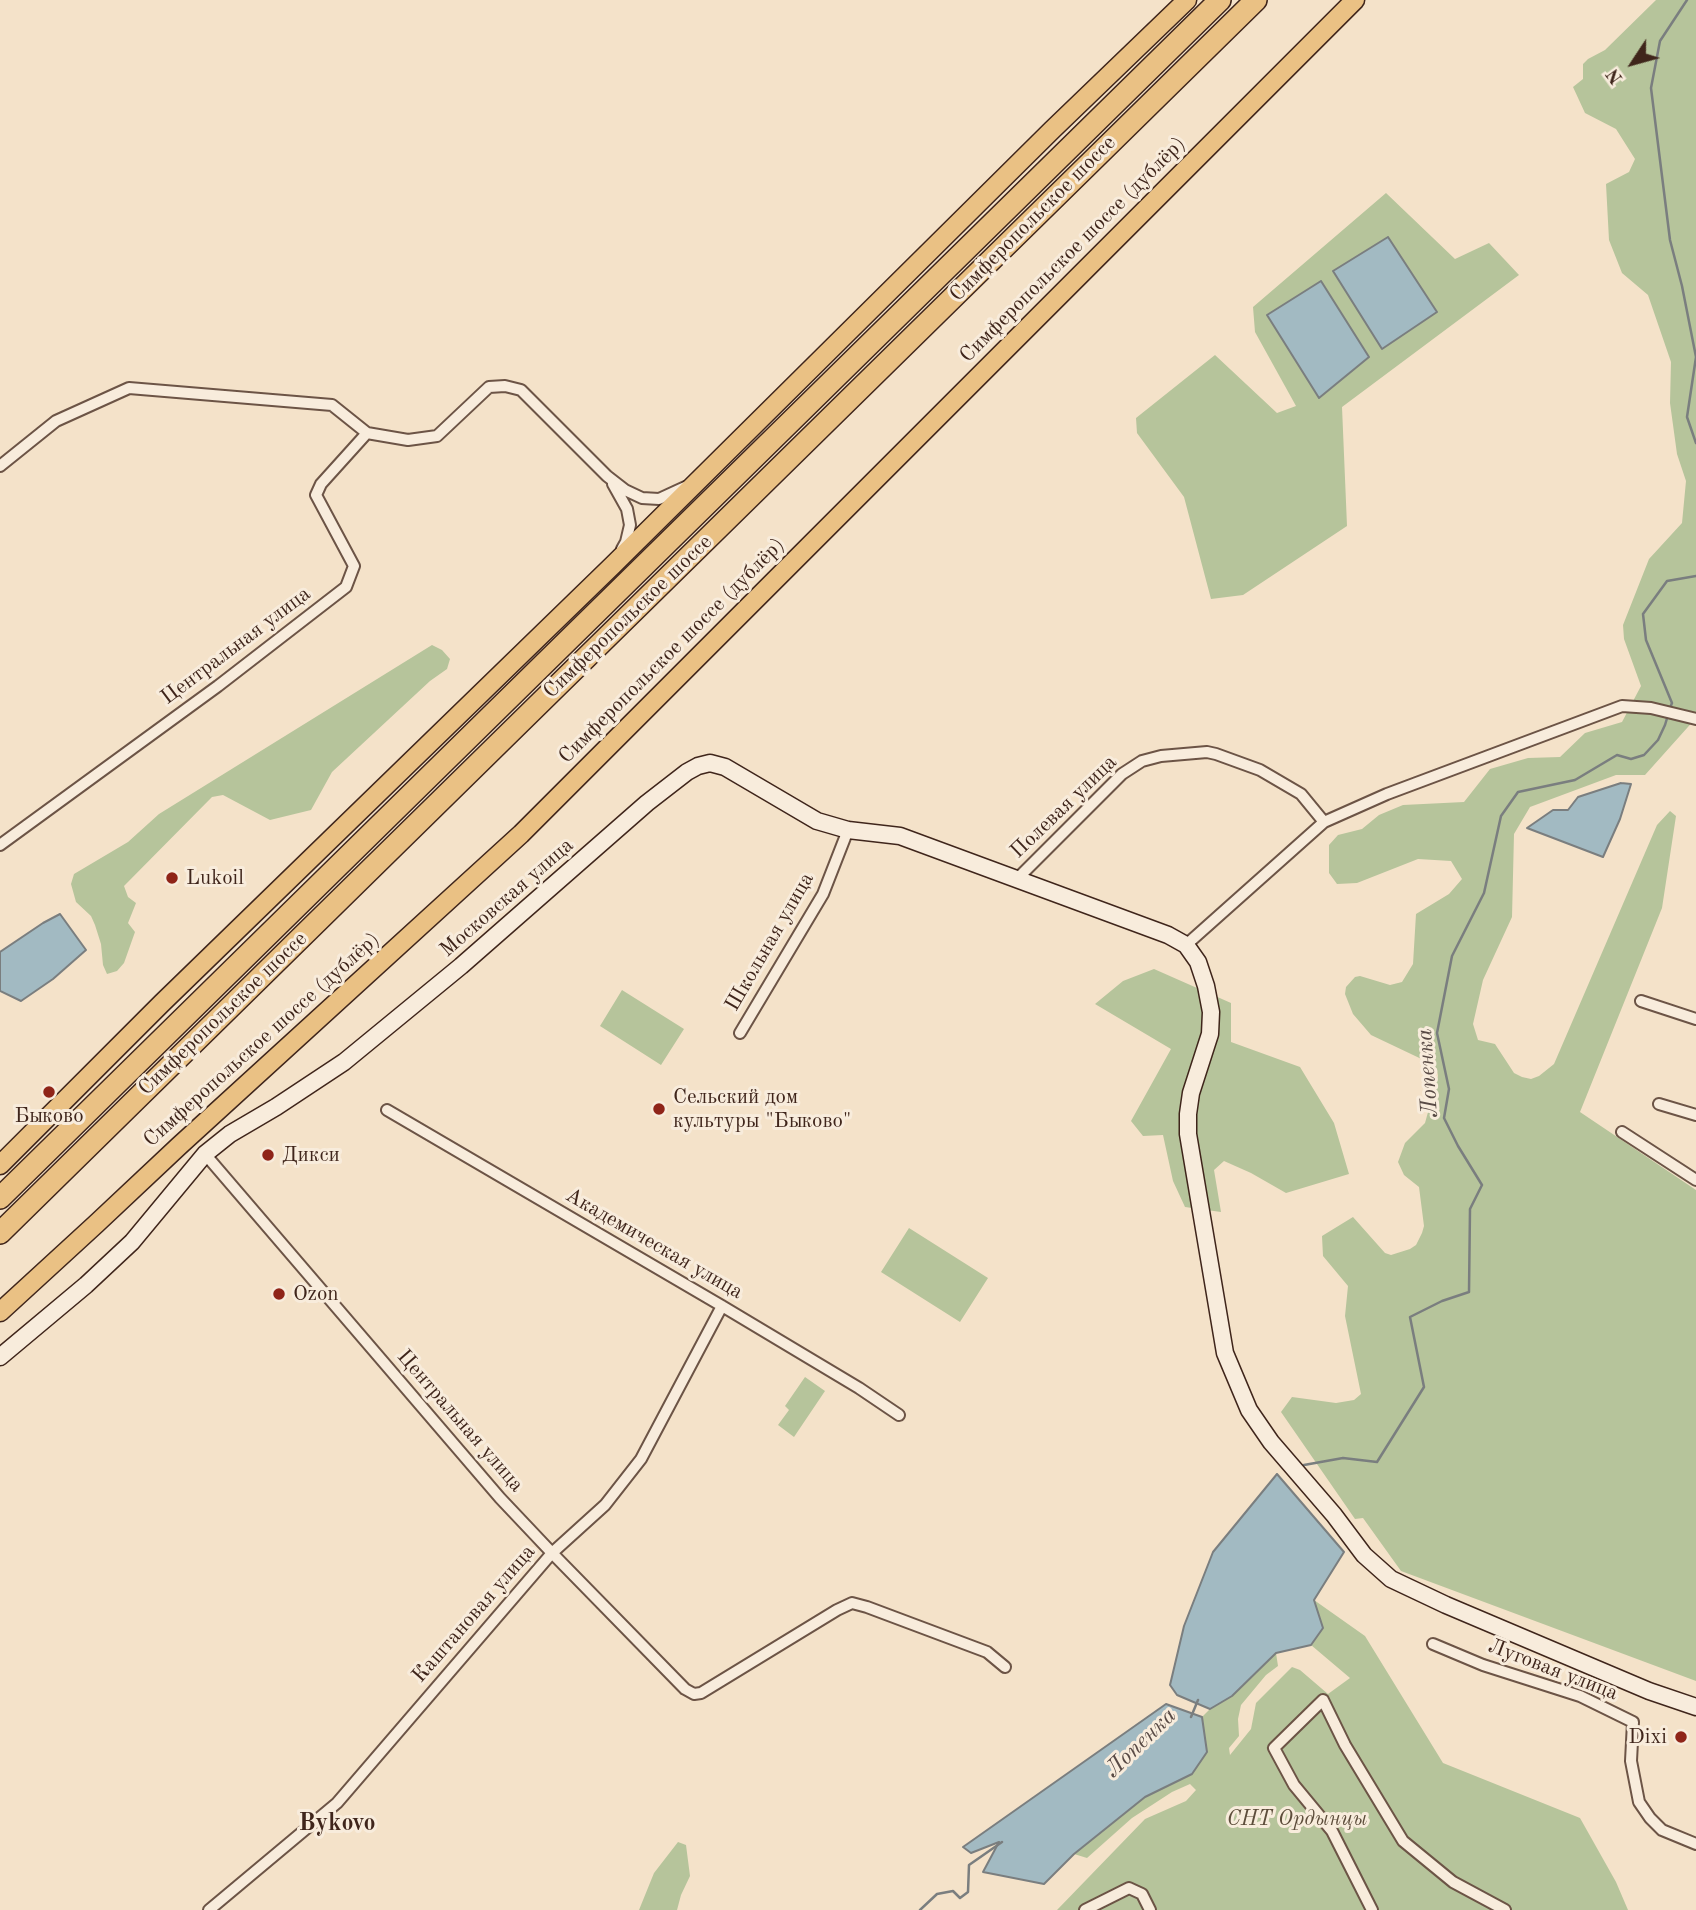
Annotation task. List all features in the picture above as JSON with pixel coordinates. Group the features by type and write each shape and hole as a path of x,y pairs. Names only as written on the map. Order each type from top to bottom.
{"highway":[{"name":"Симферопольское шоссе","path":"0,1198 1220,0"},
{"name":"Симферопольское шоссе","path":"0,1233 1256,0"}],"main road":[{"path":"0,1165 1187,0"},
{"name":"Симферопольское шоссе (дублёр)","path":"0,1311 521,834 1355,0"}],"street":[{"path":"0,466 56,421 130,387 332,405 367,433 408,440 437,436 489,387 505,386 521,390 607,476 625,490 642,498 659,499 701,478"},
{"name":"Центральная улица","path":"0,845 218,686 346,586 354,566 316,495 321,484 367,433"},
{"path":"607,476 627,509 630,526 626,542 613,565"},
{"path":"1696,719 1651,708 1622,706 1387,794 1325,822 1186,945 1198,962 1211,1012 1210,1034 1191,1093 1188,1134 1225,1353 1249,1410 1271,1442 1334,1515 1364,1555 1391,1579 1636,1686 1696,1707"},
{"name":"Полевая улица","path":"1017,879 1122,774 1142,761 1161,756 1208,752 1260,769 1301,794 1325,822"},
{"name":"Московская улица","path":"0,1357 86,1285 132,1242 205,1154 230,1134 344,1062 461,966 647,803 698,766 710,763 725,767 817,821 848,830 900,836 1168,935 1186,945"},
{"name":"Школьная улица","path":"740,1033 823,894 848,830"},
{"path":"1642,1001 1696,1019"},
{"path":"1659,1104 1696,1115"},
{"name":"Академическая улица","path":"387,1110 722,1306 899,1415"},
{"path":"1622,1132 1696,1180"},
{"name":"Центральная улица","path":"205,1154 500,1498 685,1689 694,1694 701,1693 852,1603 867,1606 987,1652 1005,1667"},
{"name":"Каштановая улица","path":"209,1910 337,1804 552,1553 605,1505 641,1459 722,1306"},
{"name":"Луговая улица","path":"1433,1644 1483,1665 1580,1696 1633,1722 1631,1761 1639,1802 1662,1830 1696,1844"},
{"path":"1372,1910 1332,1831 1294,1785 1274,1748 1324,1699 1345,1745 1403,1841 1453,1882 1505,1910"},
{"path":"1085,1910 1129,1888 1142,1894 1150,1910"}],"green space":[{"path":"1656,0 1696,0 1696,718 1645,775 1616,775 1530,807 1514,834 1512,917 1483,980 1473,1024 1478,1040 1495,1044 1514,1073 1522,1077 1531,1079 1539,1076 1554,1064 1657,825 1670,811 1676,816 1662,908 1580,1112 1696,1190 1696,1681 1401,1571 1363,1518 1355,1519 1281,1412 1292,1397 1336,1403 1354,1400 1361,1394 1345,1316 1348,1286 1323,1256 1322,1236 1353,1217 1385,1253 1391,1255 1416,1245 1422,1233 1424,1226 1419,1187 1404,1175 1398,1162 1405,1143 1425,1123 1438,1076 1437,1069 1432,1064 1371,1035 1353,1014 1345,994 1346,987 1355,977 1390,985 1402,982 1413,964 1416,914 1449,894 1462,879 1451,861 1418,859 1357,883 1337,884 1329,873 1329,845 1338,835 1362,829 1379,815 1403,805 1464,802 1490,769 1528,758 1560,757 1585,733 1622,722 1641,686 1624,639 1623,625 1649,559 1682,523 1686,481 1677,454 1670,403 1671,362 1648,295 1622,273 1609,240 1606,184 1629,172 1635,159 1616,129 1585,113 1573,87 1583,79 1583,64 1605,50"},
{"path":"1386,193 1455,259 1489,243 1519,275 1342,407 1347,526 1243,595 1211,599 1184,497 1137,433 1136,418 1215,355 1277,413 1296,406 1255,332 1253,307"},
{"path":"432,645 442,650 450,659 447,669 430,681 332,772 311,810 270,820 223,795 212,797 124,886 128,897 136,903 128,923 135,932 124,963 117,971 107,974 95,925 91,916 76,902 71,884 74,874 128,842 159,814"},
{"path":"1154,969 1231,1003 1231,1042 1300,1067 1334,1123 1349,1174 1286,1193 1224,1161 1214,1170 1221,1212 1185,1207 1173,1181 1163,1135 1143,1136 1131,1121 1171,1049 1095,1004 1123,981"},
{"path":"622,990 684,1029 661,1065 600,1026"},
{"path":"909,1228 988,1278 960,1322 881,1272"},
{"path":"805,1377 825,1391 794,1437 778,1425 789,1410 785,1406"},
{"name":"СНТ Ордынцы","path":"1314,1600 1365,1636 1443,1763 1580,1818 1616,1882 1628,1910 1057,1910 1145,1819 1186,1801 1196,1790 1190,1784 1172,1792 1132,1818 1087,1858 1074,1854 1145,1797 1192,1774 1207,1752 1202,1717 1232,1696 1276,1653 1278,1666 1266,1675 1241,1705 1239,1736 1229,1748 1230,1755 1251,1729 1256,1703 1292,1667 1300,1670 1328,1694 1350,1678 1311,1645 1323,1628"},
{"path":"678,1842 686,1845 690,1876 677,1910 639,1910 654,1873"}],"water":[{"path":"1388,237 1437,312 1382,349 1333,271"},
{"path":"1321,281 1369,357 1319,398 1267,315"},
{"path":"1621,783 1631,784 1620,819 1603,857 1527,828 1553,810 1568,810 1578,797"},
{"path":"60,914 86,950 53,979 21,1001 0,991 0,952"},
{"path":"1277,1474 1344,1552 1314,1600 1323,1628 1311,1645 1276,1653 1232,1696 1210,1709 1177,1695 1170,1685 1184,1626 1213,1552"},
{"path":"1166,1704 1202,1717 1207,1752 1192,1774 1145,1797 1074,1854 1044,1884 983,1872 999,1842 971,1853 963,1847"}],"waterway":[{"name":"Лопенка","path":"1687,0 1660,41 1651,88 1670,240 1696,357 1687,417 1696,443"},
{"name":"Лопенка","path":"1670,708 1672,703 1646,640 1643,614 1667,581 1696,576"},
{"name":"Лопенка","path":"1304,1465 1343,1458 1377,1462 1424,1387 1410,1317 1442,1301 1469,1292 1470,1209 1482,1185 1444,1118 1449,1089 1437,1033 1452,956 1484,893 1501,816 1518,792 1575,780 1617,755 1631,759 1644,755 1658,740 1668,715"},
{"name":"Лопенка","path":"1191,1717 1198,1700"},
{"name":"Лопенка","path":"920,1910 937,1894 953,1891 960,1898 968,1892 969,1865 1002,1842"}],"place":[{"name":"Lukoil","path":"172,878"},
{"name":"Быково","path":"49,1092"},
{"name":"Сельский дом культуры \"Быково\"","path":"659,1109"},
{"name":"Дикси","path":"268,1155"},
{"name":"Ozon","path":"279,1294"},
{"name":"Dixi","path":"1681,1737"}],"district":[{"name":"Bykovo","path":"337,1824"}]}
